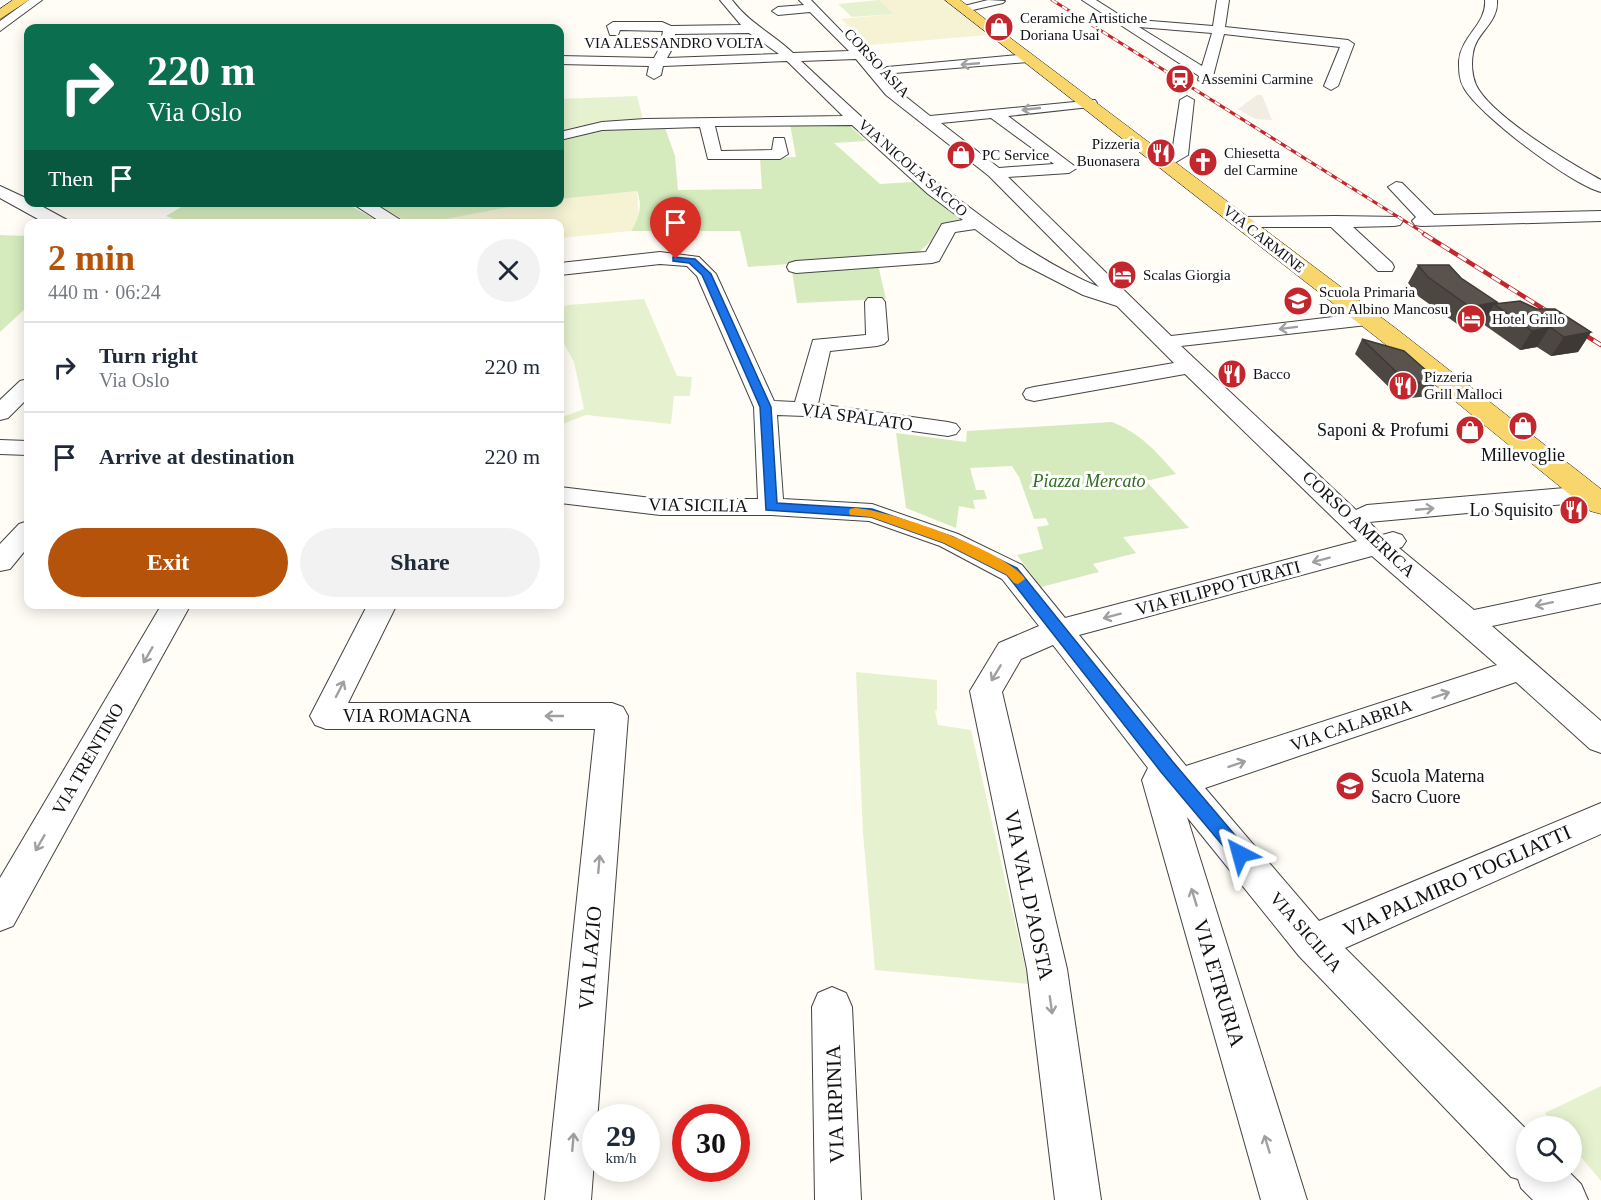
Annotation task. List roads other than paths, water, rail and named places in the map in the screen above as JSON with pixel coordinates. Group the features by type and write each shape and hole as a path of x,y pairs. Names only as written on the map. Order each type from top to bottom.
{"main road":[{"path":"0,9 14,0"},
{"path":"0,15 22,0"},
{"name":"VIA CARMINE","path":"968,8 998,44 1028,58 1090,103 1595,499"}],"street":[{"path":"0,27 36,0"},
{"name":"VIA NICOLA SACCO","path":"726,0 739,18 775,43 934,190 976,223 1026,258 1090,291 1110,299 1130,300"},
{"path":"968,8 999,0"},
{"path":"1088,0 1206,77 1219,30 1223,0"},
{"path":"1491,0 1493,7 1485,23 1468,41 1465,62 1471,88 1486,106 1522,135 1554,159 1601,188"},
{"path":"778,11 812,3"},
{"name":"CORSO ASIA","path":"812,3 891,92 934,120"},
{"name":"CORSO ASIA","path":"812,3 886,71 934,120"},
{"path":"1124,22 1348,44 1331,86"},
{"path":"661,25 667,48"},
{"path":"614,32 613,26 661,25 752,29"},
{"path":"616,49 667,48"},
{"path":"655,77 654,68 667,48"},
{"name":"VIA ALESSANDRO VOLTA","path":"564,60 657,62 860,55"},
{"path":"886,71 1028,58"},
{"path":"1165,162 1180,155 1186,100"},
{"path":"747,103 753,122"},
{"path":"934,120 1090,103"},
{"path":"687,105 689,122"},
{"path":"994,113 1069,168 1001,172"},
{"path":"564,135 602,126 689,122 856,120"},
{"name":"CORSO AMERICA","path":"934,120 1001,172 1130,300 1190,367 1386,543 1478,620 1601,715"},
{"path":"707,122 714,156 780,154 779,141"},
{"path":"1396,187 1425,220 1601,216"},
{"path":"5,200 49,219"},
{"path":"367,207 389,219"},
{"path":"1335,221 1385,267"},
{"path":"1242,222 1394,221"},
{"path":"796,267 932,257 948,228 976,223"},
{"path":"564,269 660,258 692,261 706,274 765,407 771,507"},
{"name":"CORSO AMERICA","path":"1130,300 1179,340 1271,428 1367,514 1386,543"},
{"path":"804,409 821,345 877,340 875,302"},
{"path":"1179,340 1366,319"},
{"path":"1034,394 1190,367"},
{"path":"0,413 24,390"},
{"name":"VIA SPALATO","path":"765,407 804,409 948,429"},
{"path":"0,447 24,448"},
{"name":"VIA SICILIA","path":"564,495 660,507 771,507 872,513 949,540 1012,572 1174,775 1313,943 1516,1150"},
{"path":"1367,514 1595,499"},
{"path":"13,556 24,537"},
{"name":"VIA FILIPPO TURATI","path":"1059,630 1386,543"},
{"path":"1478,620 1601,593"},
{"name":"VIA TRENTINO","path":"0,913 174,609"},
{"name":"VIA ROMAGNA","path":"380,609 326,716 612,716"},
{"name":"CORSO AMERICA","path":"1478,620 1521,669 1601,740"},
{"name":"VIA VAL D'AOSTA","path":"1059,630 1010,651 986,691 1047,969 1077,1200"},
{"name":"VIA CALABRIA","path":"1174,775 1521,669"},
{"name":"VIA LAZIO","path":"568,1200 612,716"},
{"name":"VIA ETRURIA","path":"1174,775 1159,780 1284,1200"},
{"name":"VIA PALMIRO TOGLIATTI","path":"1313,943 1601,818"},
{"name":"VIA IRPINIA","path":"832,1007 838,1200"},
{"path":"1547,1182 1565,1200"}],"railway":[{"path":"1052,0 1427,235"},
{"path":"1424,234 1601,345"}],"place":[{"name":"Ceramiche Artistiche Doriana Usai","path":"999,27"},
{"name":"Assemini Carmine","path":"1180,79"},
{"name":"Pizzeria Buonasera","path":"1161,153"},
{"name":"PC Service","path":"961,155"},
{"name":"Chiesetta del Carmine","path":"1203,162"},
{"name":"Scalas Giorgia","path":"1122,275"},
{"name":"Scuola Primaria Don Albino Mancosu","path":"1298,301"},
{"name":"Hotel Grillo","path":"1471,319"},
{"name":"Bacco","path":"1232,374"},
{"name":"Pizzeria Grill Malloci","path":"1403,386"},
{"name":"Millevoglie","path":"1523,426"},
{"name":"Saponi & Profumi","path":"1470,430"},
{"name":"Lo Squisito","path":"1574,510"},
{"name":"Scuola Materna Sacro Cuore","path":"1350,786"}],"park label":[{"name":"Piazza Mercato","path":"1089,481"}]}
